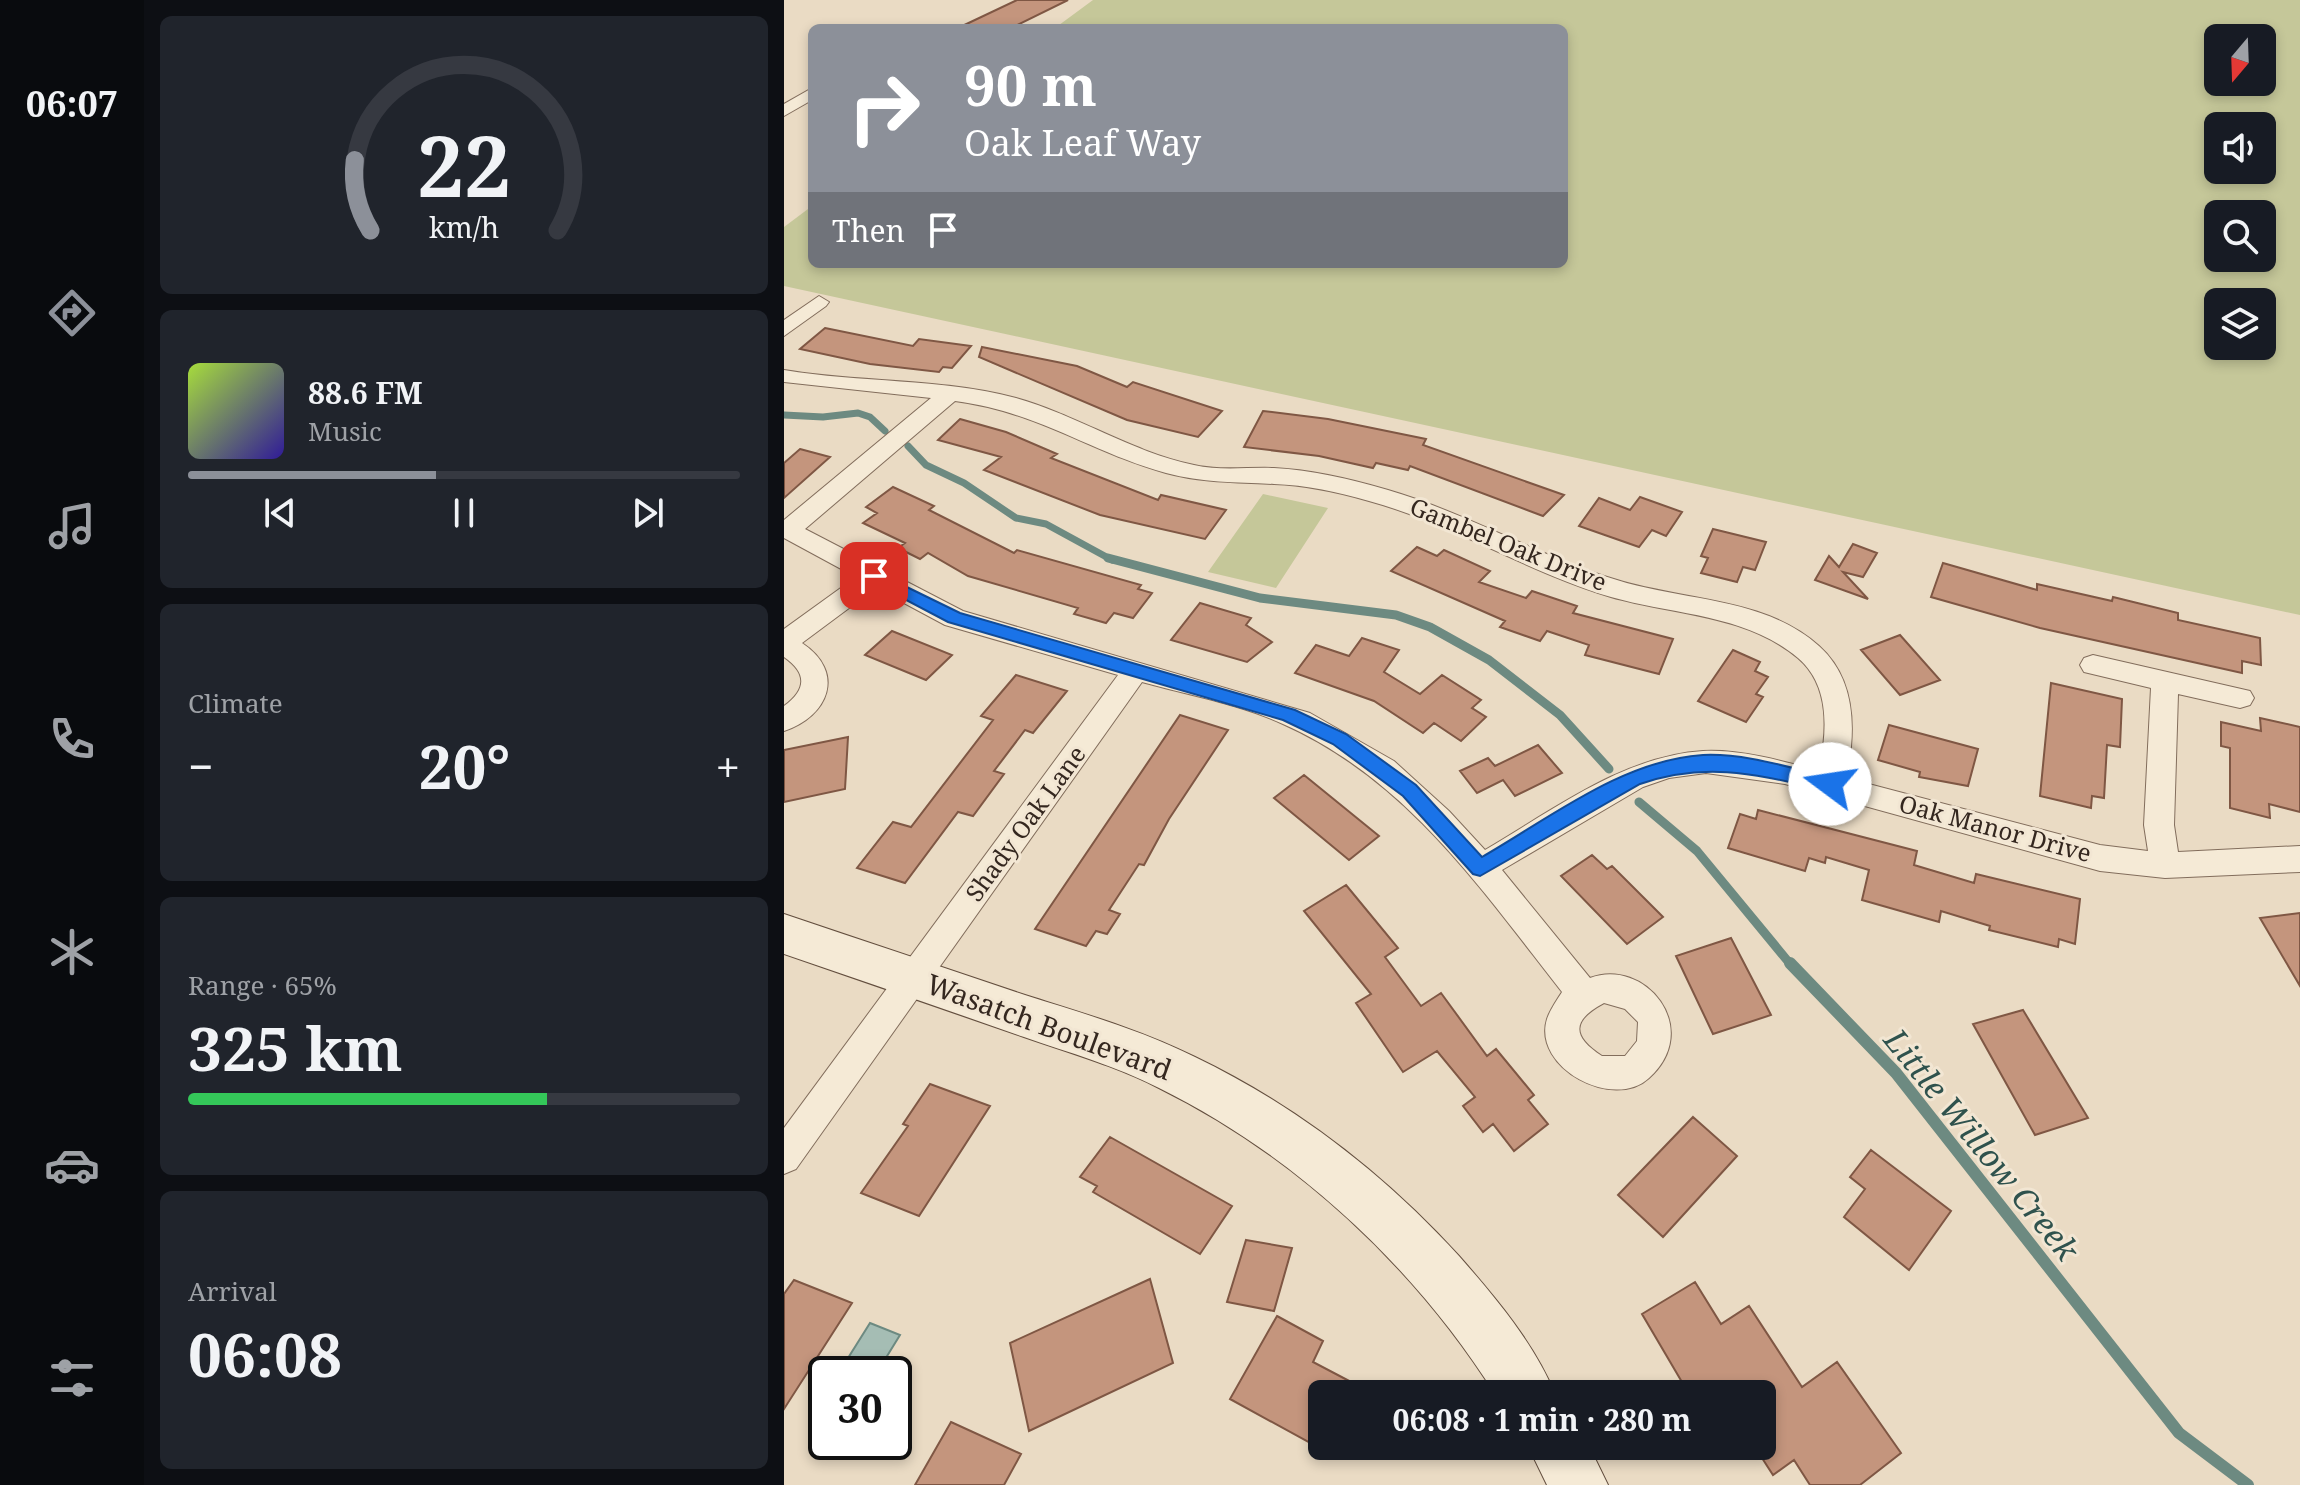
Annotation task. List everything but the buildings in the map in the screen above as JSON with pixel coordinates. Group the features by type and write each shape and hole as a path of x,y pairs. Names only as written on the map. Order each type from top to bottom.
{"main road":[{"name":"Wasatch Boulevard","path":"784,934 1122,1049 1178,1072 1251,1112 1316,1159 1384,1215 1483,1330 1517,1380"},
{"path":"1565,1460 1579,1485"}],"street":[{"path":"784,111 808,96"},
{"path":"784,330 819,302"},
{"name":"Gambel Oak Drive","path":"784,376 854,388 949,395 1031,410 1145,460 1198,474 1314,480 1378,495 1468,525 1585,579 1741,618 1776,632 1813,655 1832,684 1840,715 1839,748 1830,784"},
{"path":"949,395 786,528 954,618 1288,714 1340,739 1409,791 1480,868 1583,994"},
{"path":"784,720 799,711 813,695 819,679 814,665 784,644 874,576"},
{"path":"2093,665 2240,698"},
{"name":"Shady Oak Lane","path":"784,1157 1137,669"},
{"path":"2165,681 2159,825 2165,865"},
{"name":"Oak Manor Drive","path":"1480,868 1633,779 1668,767 1706,762 1745,766 1830,784 2100,858 2165,865 2228,865 2300,859"}],"green space":[{"path":"1093,0 2300,0 2300,615 784,286 784,227 808,209 808,268 1568,268 1568,24 1060,24"},
{"path":"1263,494 1328,508 1276,588 1208,572"}],"shaded area":[{"path":"870,1323 900,1335 887,1356 849,1356"}],"waterway":[{"name":"Little Willow Creek","path":"784,415 823,417 858,413 870,417 885,431"},
{"name":"Little Willow Creek","path":"908,446 926,465 964,483 1016,518 1046,524 1109,558"},
{"name":"Little Willow Creek","path":"1109,558 1260,598 1396,615 1430,627 1489,660 1560,715 1609,769"},
{"name":"Little Willow Creek","path":"1639,802 1697,851 1791,965"},
{"name":"Little Willow Creek","path":"1790,963 1896,1073 2179,1433 2248,1485"}],"route":[{"path":"874,576 954,618 1288,714 1340,739 1382,767 1409,791 1480,868 1633,779 1668,767 1706,762 1745,766 1830,784"}]}
